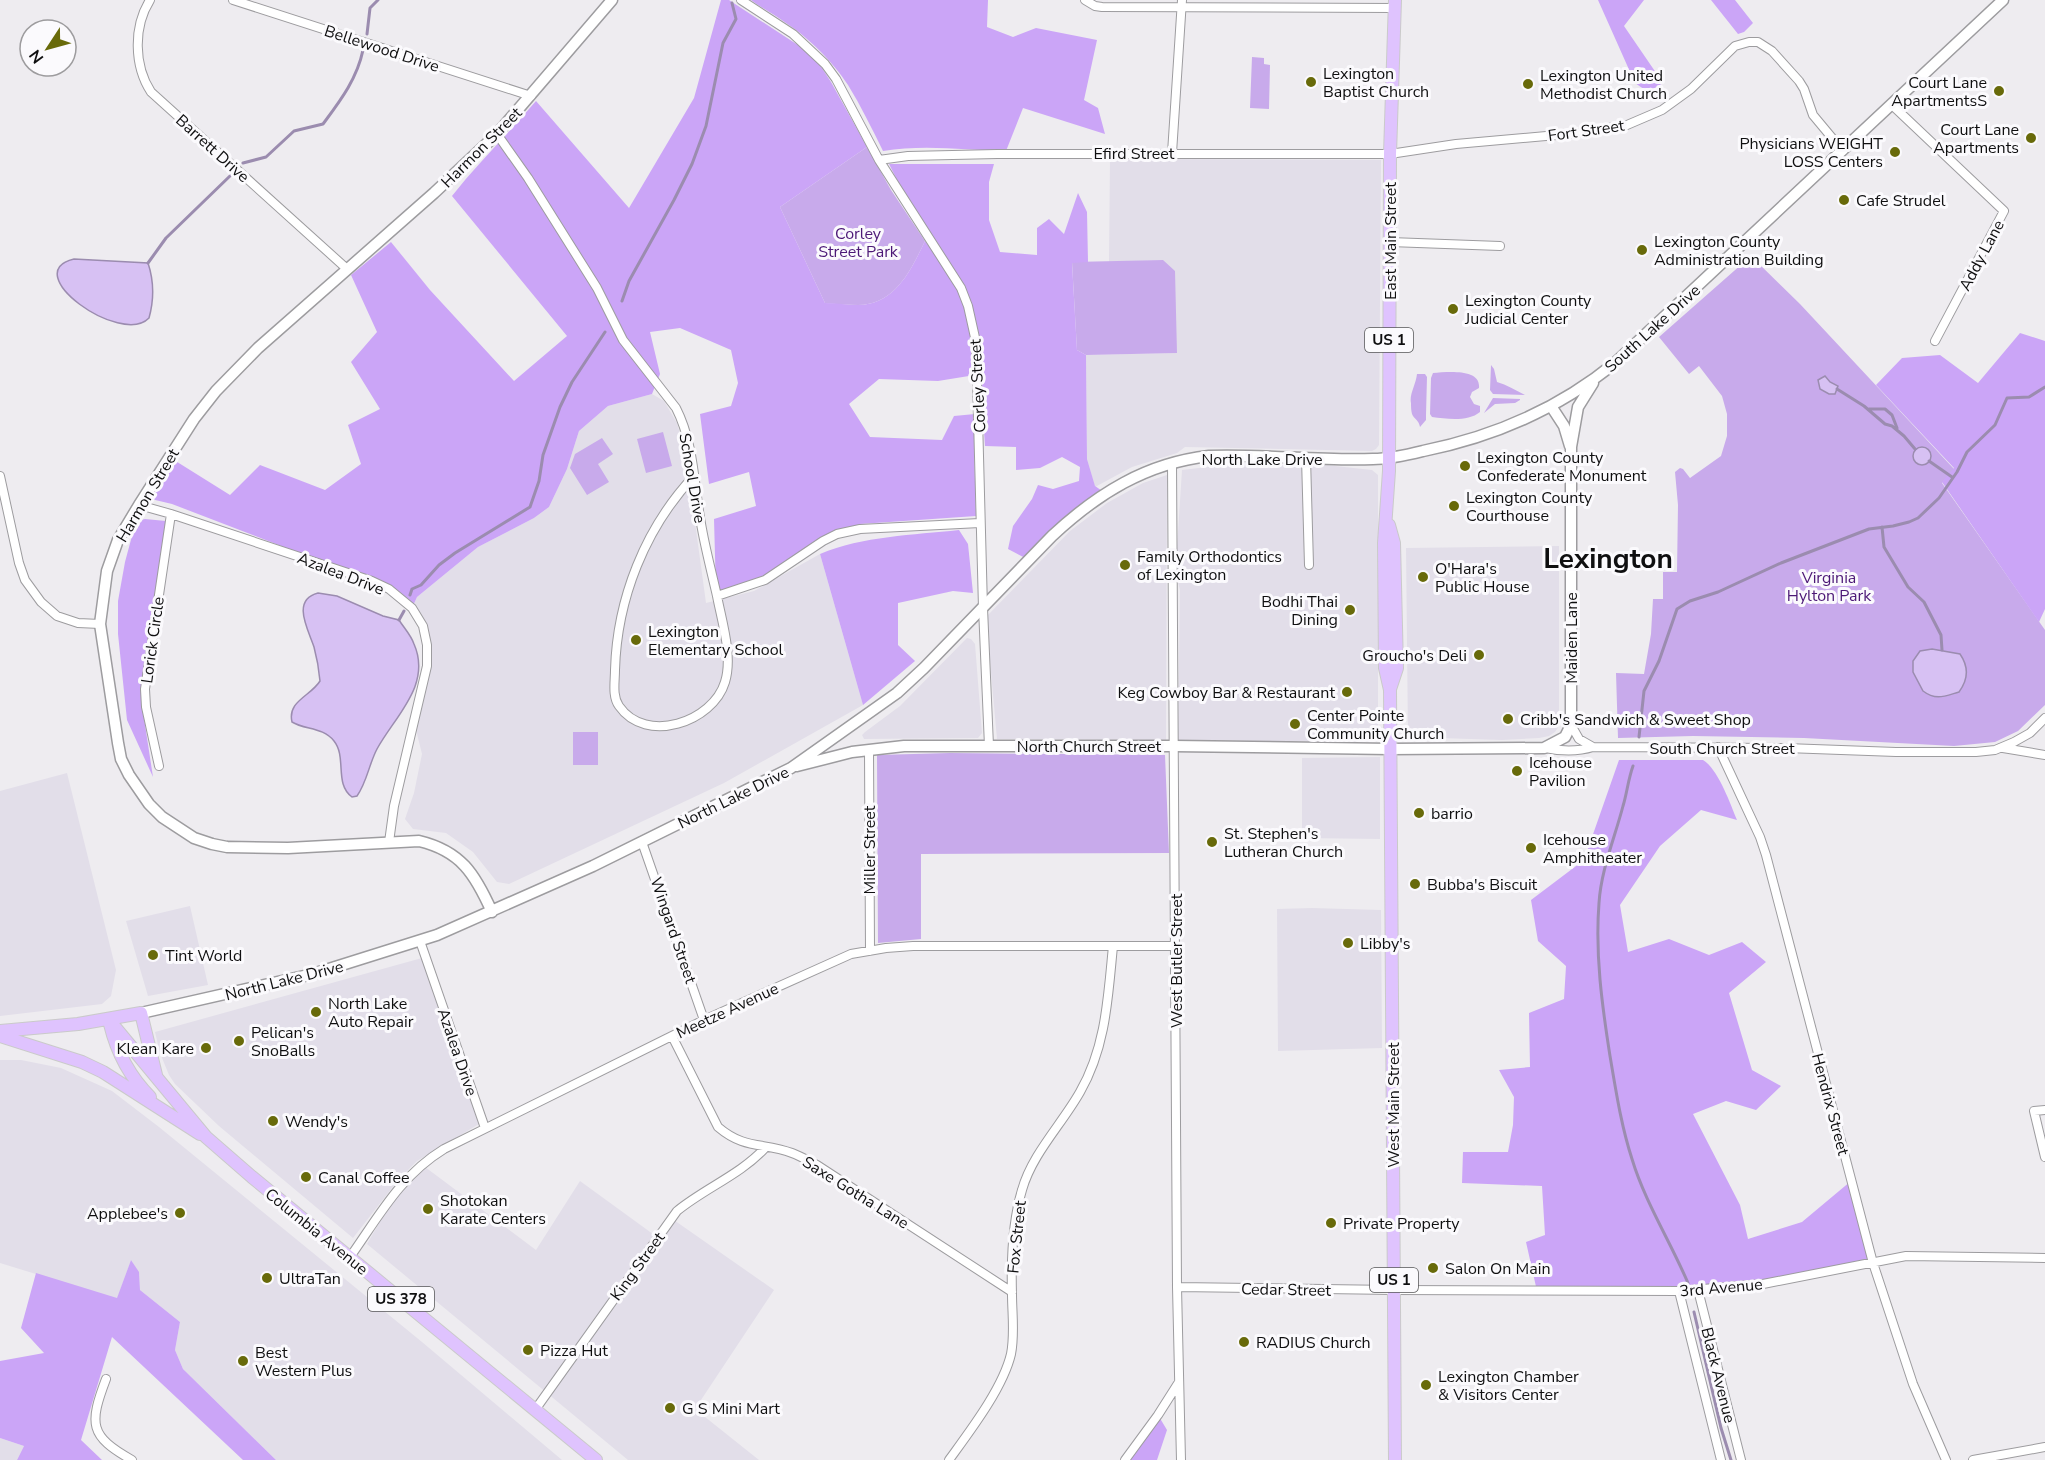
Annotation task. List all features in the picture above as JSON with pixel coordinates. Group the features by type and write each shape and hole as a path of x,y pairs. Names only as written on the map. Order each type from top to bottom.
{"main road":[{"name":"Harmon Street","path":"492,912 476,878 454,855 436,846 419,842 389,842 288,848 227,847 194,837 162,817 142,793 122,759 114,726 100,624 107,571 118,540 190,426 216,391 258,348 497,134 612,0"},
{"name":"South Lake Drive","path":"1389,458 1448,446 1493,433 1551,406 1598,377 2003,0"},
{"name":"East Main Street","path":"1390,749 1390,690 1397,668 1394,543 1387,518 1390,153 1395,4"},
{"name":"Maiden Lane","path":"1571,725 1571,447 1578,407 1598,377"},
{"name":"Maiden Lane","path":"1551,406 1564,426 1571,447"},
{"name":"North Lake Drive","path":"0,1033 109,1020 314,974 420,941 492,912 642,842 791,768 897,693 1052,536 1089,504 1129,479 1172,463 1197,458 1227,456 1353,460 1389,458"},
{"path":"1544,748 1565,737 1571,725"},
{"name":"North Church Street","path":"791,768 869,750 904,746 1390,749"},
{"name":"South Church Street","path":"1390,749 1544,748"},
{"name":"West Main Street","path":"1390,749 1395,1460"},
{"path":"141,1013 157,1079"},
{"name":"Columbia Avenue","path":"109,1020 206,1137"},
{"name":"Columbia Avenue","path":"109,1020 114,1043 125,1066 140,1087 170,1115"},
{"name":"Columbia Avenue","path":"0,1033 82,1062 103,1072 206,1137 596,1460"}],"street":[{"name":"Barrett Drive","path":"150,0 143,13 137,49 139,67 151,92 347,269"},
{"name":"Bellewood Drive","path":"233,0 531,96"},
{"name":"Corley Street","path":"741,0 793,34 825,64 836,79 879,160 951,272 971,314 976,342 982,608 989,746"},
{"path":"1085,0 1102,7 1182,3 1395,4"},
{"path":"1172,153 1182,3"},
{"name":"Fort Street","path":"1390,153 1456,144 1578,133 1627,125 1679,99 1735,46 1749,42 1758,42 1772,51 1799,81 1813,115 1843,151"},
{"name":"Addy Lane","path":"1891,104 2004,211 1935,341"},
{"name":"School Drive","path":"497,134 528,178 597,288 623,340 676,408 686,429 694,476 702,529 728,660 726,679 720,696 707,710 673,724 653,726 637,722 625,713 615,698 616,651 622,611 641,558 656,528 671,502 694,476"},
{"name":"Efird Street","path":"879,160 931,155 1390,153"},
{"path":"1390,242 1500,246"},
{"path":"1306,458 1309,565"},
{"name":"West Butler Street","path":"1172,463 1177,1287 1181,1460"},
{"path":"0,476 19,563 25,580 41,602 57,616 78,623 100,624"},
{"name":"Azalea Drive","path":"139,505 372,581 405,602 419,617 426,635 427,666 394,806 389,842"},
{"name":"Lorick Circle","path":"159,766 146,707 145,689 171,514"},
{"path":"717,596 765,579 837,534 860,530 981,523"},
{"name":"South Church Street","path":"1544,748 1583,750 1593,747 1718,747 1924,753 1976,752 2003,748 2030,733 2045,718"},
{"path":"1571,725 1579,739 1593,747"},
{"name":"Hendrix Street","path":"1718,747 1760,837 1766,855 1873,1263 1913,1384 1946,1460"},
{"path":"2003,748 2045,755"},
{"name":"Miller Street","path":"869,750 870,951"},
{"name":"Wingard Street","path":"642,842 705,1020"},
{"name":"Azalea Drive","path":"420,941 485,1128"},
{"name":"Meetze Avenue","path":"350,1257 391,1196 416,1169 444,1149 705,1020 834,961 870,951 913,946 1176,946"},
{"name":"Fox Street","path":"949,1460 1001,1380 1005,1370 1013,1341 1014,1225 1022,1189 1039,1155 1080,1093 1095,1059 1105,1024 1113,946"},
{"name":"Saxe Gotha Lane","path":"672,1036 718,1127 741,1142 790,1153 817,1165 1012,1292"},
{"path":"2045,1110 2034,1111 2045,1157"},
{"name":"King Street","path":"535,1410 677,1211 744,1167 765,1148"},
{"name":"3rd Avenue","path":"1394,1290 1679,1291 1763,1284 1906,1256 2045,1258"},
{"name":"Cedar Street","path":"1177,1287 1394,1290"},
{"name":"Black Avenue","path":"1698,1290 1741,1460"},
{"name":"Black Avenue","path":"1679,1291 1720,1460"},
{"path":"106,1379 97,1406 98,1433 104,1443 132,1460"},
{"path":"1125,1460 1158,1415 1179,1381"},
{"path":"1973,1460 2045,1447"}],"shaded area":[{"path":"721,0 729,0 807,51 831,82 867,147 780,207 825,303 858,305 882,299 900,284 925,241 946,270 964,301 972,329 975,375 938,381 879,379 849,404 870,437 942,440 954,416 975,414 976,516 860,524 762,578 716,592 714,519 756,506 749,472 709,484 700,414 731,406 738,383 731,350 680,328 650,332 660,374 652,394 608,406 579,431 567,469 549,507 534,518 478,547 417,597 412,608 372,581 172,504 151,499 159,481 174,460 230,495 260,465 325,490 361,464 348,425 380,409 351,362 377,332 351,275 391,242 430,290 514,381 567,336 452,196 536,101 629,208 694,98"},
{"path":"751,0 988,0 987,27 1013,37 1036,28 1097,40 1084,100 1098,108 1105,134 1023,108 1006,151 929,148 883,151 853,93 828,59 795,29"},
{"path":"1598,0 1644,0 1624,26 1663,83 1648,92 1635,83"},
{"path":"1711,0 1735,0 1753,23 1744,32 1738,34"},
{"path":"1110,159 1381,160 1379,445 1376,449 1372,451 1185,447 1177,453 1132,467 1095,487 1087,459 1086,355 1177,353 1163,260 1109,262"},
{"path":"889,164 994,164 989,182 989,220 1000,252 1037,255 1037,228 1049,219 1064,234 1078,193 1087,212 1088,262 1072,263 1077,350 1086,355 1087,459 1095,486 1105,493 1029,560 1008,549 1013,526 1032,499 1038,485 1053,489 1079,481 1080,467 1062,457 1040,468 1016,470 1016,447 985,446 978,343 954,271"},
{"path":"74,259 148,263 153,290 149,318 135,324 117,323 98,316 80,304 65,291 58,278 60,266"},
{"path":"2020,333 2045,341 2045,609 2039,622 1942,482 1954,468 1876,385 1902,358 1940,355 1978,383"},
{"path":"1825,376 1838,386 1835,394 1829,394 1820,389 1818,380"},
{"name":"Lexington Elementary School","path":"652,394 664,401 677,423 686,456 706,603 754,591 820,554 863,705 724,783 509,884 497,882 473,852 446,833 413,829 405,819 414,793 422,754 414,722 427,644 412,608 417,597 478,547 534,518 549,507 567,469 579,431 608,406"},
{"path":"1922,447 1928,450 1931,456 1928,462 1922,465 1916,462 1913,456 1916,450"},
{"path":"1298,462 1372,470 1378,475 1378,736 1371,742 1178,740 1180,590 1177,578 1177,548 1182,470 1241,463"},
{"path":"1167,475 1166,740 997,739 986,617 1070,531 1107,503 1143,483"},
{"path":"145,519 166,521 143,683 142,705 153,777 127,720 118,634 118,601 125,562 136,521"},
{"path":"959,530 968,544 973,593 953,591 898,603 898,645 915,661 863,705 820,554 853,543"},
{"path":"1559,546 1559,726 1555,732 1539,738 1502,740 1408,737 1406,548"},
{"path":"318,593 337,596 383,616 399,620 413,641 418,659 415,687 409,700 377,749 360,791 357,796 352,797 343,785 338,747 330,736 292,722 291,715 296,704 320,681 316,655 303,608 310,597"},
{"path":"967,638 975,644 982,733 978,738 864,739 862,735 865,732 900,706"},
{"path":"1932,649 1960,654 1966,673 1959,692 1936,697 1923,691 1913,672 1913,661 1920,651"},
{"path":"1380,757 1380,839 1302,838 1302,758"},
{"path":"1619,760 1703,760 1719,778 1737,820 1701,810 1660,846 1620,905 1628,952 1669,939 1709,955 1742,942 1766,962 1729,993 1752,1070 1781,1086 1756,1110 1726,1101 1693,1114 1740,1205 1748,1239 1802,1222 1851,1181 1873,1263 1736,1288 1537,1291 1526,1242 1545,1235 1542,1186 1462,1183 1463,1152 1508,1152 1513,1125 1514,1097 1499,1070 1530,1067 1529,1013 1564,999 1566,966 1538,941 1531,900 1584,860"},
{"path":"67,773 116,970 111,996 102,1004 0,1016 0,791"},
{"path":"190,906 208,985 148,996 126,921"},
{"path":"1277,909 1381,910 1382,1048 1278,1051"},
{"path":"422,958 479,1124 417,1161 399,1179 353,1238 219,1126 175,1084 160,1053 155,1032"},
{"path":"0,1060 21,1060 61,1068 112,1091 422,1342 562,1460 276,1460 183,1369 175,1350 180,1322 140,1290 139,1273 131,1260 117,1299 0,1263"},
{"path":"421,1164 536,1250 580,1181 657,1237 671,1218 774,1290 695,1409 759,1460 628,1460 367,1244 403,1182"},
{"path":"131,1260 139,1272 140,1290 180,1322 175,1350 183,1369 276,1460 243,1460 112,1337 81,1440 102,1460 17,1460 24,1446 0,1438 0,1361 44,1353 21,1328 36,1273 117,1298"},
{"path":"1158,1415 1167,1430 1157,1460 1125,1460"},
{"path":"0,1438 24,1446 17,1460 0,1460"}],"green space":[{"path":"1252,57 1264,58 1264,64 1270,65 1269,109 1250,108"},
{"name":"Corley Street Park","path":"867,147 891,190 925,241 900,284 882,299 858,305 825,303 780,207"},
{"name":"Virginia Hylton Park","path":"1751,256 1800,304 1954,469 1942,483 2045,630 2045,705 2018,731 1995,742 1954,746 1804,738 1693,736 1618,738 1616,673 1644,674 1651,634 1653,599 1663,599 1663,572 1677,572 1678,505 1675,472 1680,468 1683,469 1690,478 1721,456 1727,436 1727,414 1722,396 1699,366 1689,374 1659,337"},
{"path":"1163,260 1175,271 1177,353 1086,355 1077,350 1072,262"},
{"path":"1491,365 1497,382 1525,395 1493,394 1490,390"},
{"path":"1433,373 1462,373 1475,377 1479,388 1472,392 1470,397 1474,404 1480,406 1480,412 1463,419 1432,417 1430,414"},
{"path":"1417,374 1425,374 1427,377 1426,420 1420,427 1411,408 1411,396"},
{"path":"1493,398 1520,400 1515,403 1495,404 1484,413"},
{"path":"663,432 672,466 646,473 637,439"},
{"path":"602,438 613,454 598,464 609,482 587,495 570,468 575,454"},
{"path":"573,732 598,732 598,765 573,765"},
{"path":"950,753 1165,755 1169,853 921,854 921,939 878,943 877,755"}],"waterway":[{"path":"367,34 370,8 378,0"},
{"path":"622,301 629,281 692,164 706,126 723,43 736,19 732,3"},
{"path":"243,163 266,157 294,131 323,124 352,80 363,50"},
{"path":"148,263 166,238 231,175"},
{"path":"410,595 412,589 421,585 439,565 455,553 530,507 539,481 543,455 560,407 572,382 605,332"},
{"path":"1639,737 1644,691 1659,661 1677,609 1690,601 1718,592 1781,563 1869,529 1893,526 1918,518 1939,498 1957,472 1967,452 1995,425 2007,398 2029,397 2045,387"},
{"path":"1837,389 1864,406 1885,424 1892,426 1915,449"},
{"path":"1869,409 1885,409 1892,415 1897,428"},
{"path":"1929,461 1952,477"},
{"path":"1882,527 1884,547 1908,587 1924,602 1941,635 1942,650"},
{"path":"399,620 404,611"},
{"path":"1633,766 1600,891 1598,941 1602,999 1617,1095 1632,1159 1644,1191 1688,1283"},
{"path":"1694,1312 1721,1428 1731,1460"}],"place":[{"name":"Lexington Baptist Church","path":"1311,82"},
{"name":"Lexington United Methodist Church","path":"1528,84"},
{"name":"Court Lane ApartmentsS","path":"1999,91"},
{"name":"Court Lane Apartments","path":"2031,138"},
{"name":"Physicians WEIGHT LOSS Centers","path":"1895,152"},
{"name":"Cafe Strudel","path":"1844,200"},
{"name":"Lexington County Administration Building","path":"1642,250"},
{"name":"Lexington County Judicial Center","path":"1453,309"},
{"name":"Lexington County Confederate Monument","path":"1465,466"},
{"name":"Lexington County Courthouse","path":"1454,506"},
{"name":"Family Orthodontics of Lexington","path":"1125,565"},
{"name":"O'Hara's Public House","path":"1423,577"},
{"name":"Bodhi Thai Dining","path":"1350,610"},
{"name":"Lexington Elementary School","path":"636,640"},
{"name":"Groucho's Deli","path":"1479,655"},
{"name":"Keg Cowboy Bar & Restaurant","path":"1347,692"},
{"name":"Cribb's Sandwich & Sweet Shop","path":"1508,719"},
{"name":"Center Pointe Community Church","path":"1295,724"},
{"name":"Icehouse Pavilion","path":"1517,771"},
{"name":"barrio","path":"1419,813"},
{"name":"St. Stephen's Lutheran Church","path":"1212,842"},
{"name":"Icehouse Amphitheater","path":"1531,848"},
{"name":"Bubba's Biscuit","path":"1415,884"},
{"name":"Libby's","path":"1348,943"},
{"name":"Tint World","path":"153,955"},
{"name":"North Lake Auto Repair","path":"316,1012"},
{"name":"Pelican's SnoBalls","path":"239,1041"},
{"name":"Klean Kare","path":"206,1048"},
{"name":"Wendy's","path":"273,1121"},
{"name":"Canal Coffee","path":"306,1177"},
{"name":"Shotokan Karate Centers","path":"428,1209"},
{"name":"Applebee's","path":"180,1213"},
{"name":"Private Property","path":"1331,1223"},
{"name":"Salon On Main","path":"1433,1268"},
{"name":"UltraTan","path":"267,1278"},
{"name":"RADIUS Church","path":"1244,1342"},
{"name":"Pizza Hut","path":"528,1350"},
{"name":"Best Western Plus","path":"243,1361"},
{"name":"Lexington Chamber & Visitors Center","path":"1426,1385"},
{"name":"G S Mini Mart","path":"670,1408"}],"district":[{"name":"Lexington","path":"1608,558"}]}
